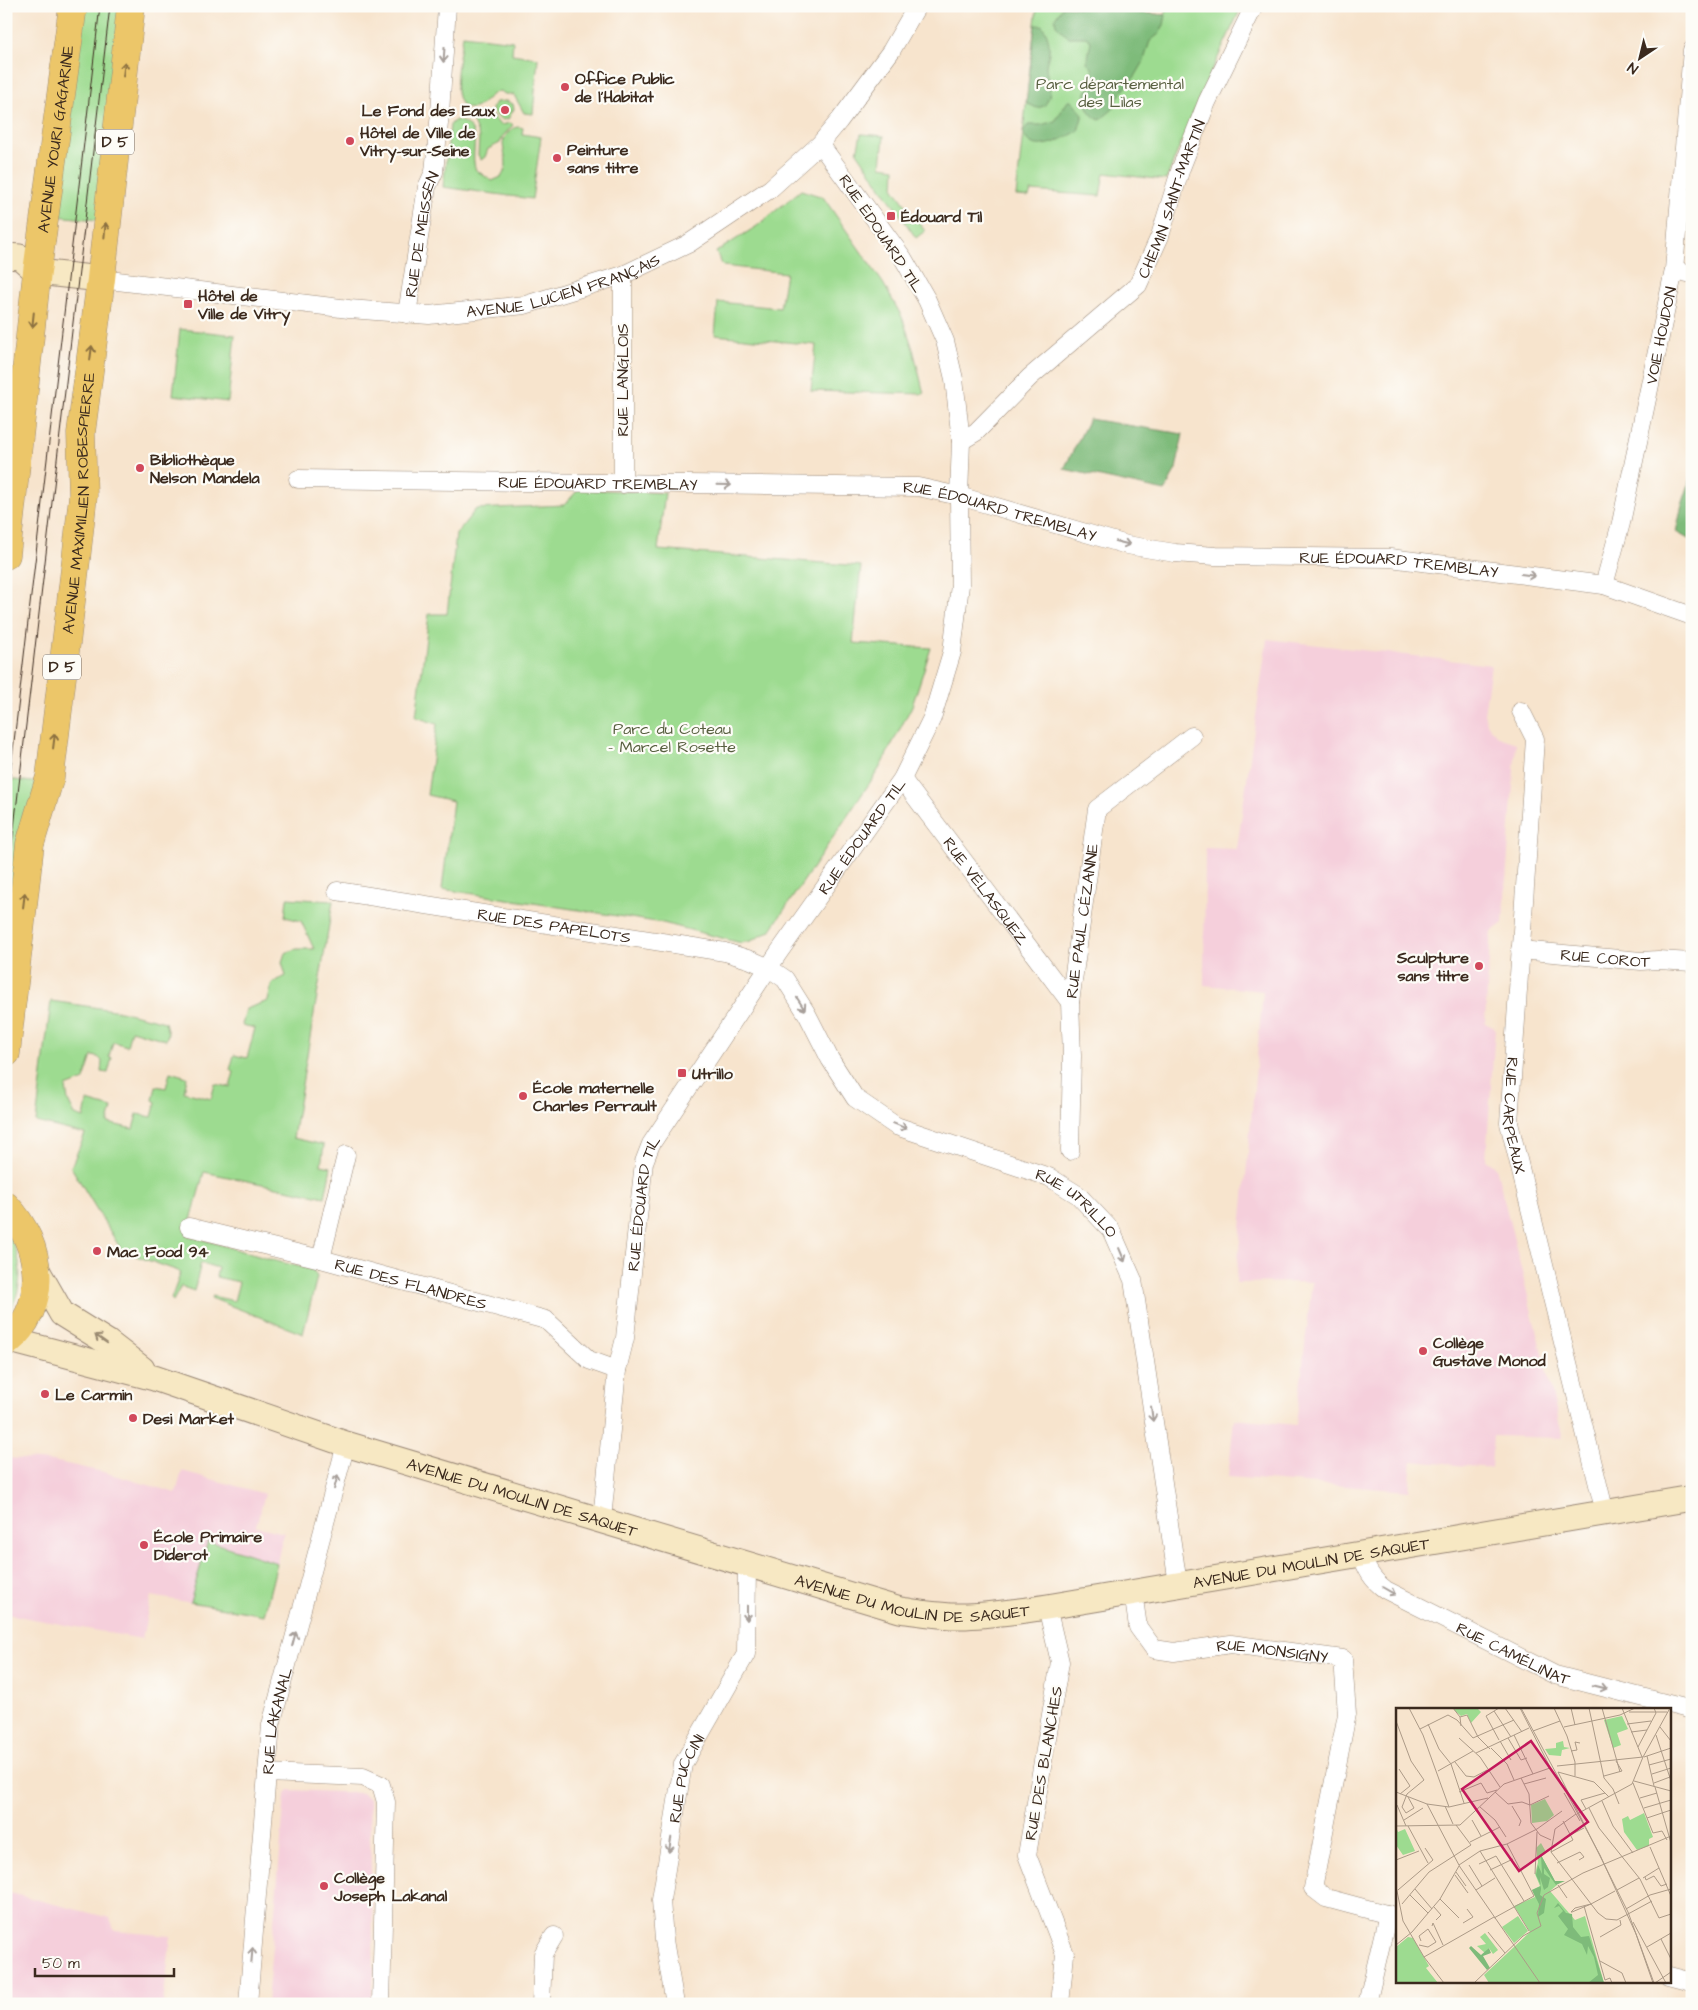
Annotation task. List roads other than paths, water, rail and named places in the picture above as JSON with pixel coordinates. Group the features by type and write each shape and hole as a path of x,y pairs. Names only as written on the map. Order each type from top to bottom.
{"main road":[{"name":"AVENUE YOURI GAGARINE","path":"37,272 73,6"},
{"name":"D 5","path":"101,279 131,6"},
{"path":"6,256 20,257 37,272 101,279"},
{"path":"6,555 37,272"},
{"name":"AVENUE MAXIMILIEN ROBESPIERRE","path":"6,1052 30,844 51,768 83,496 81,433 101,279"},
{"path":"6,1206 21,1223 31,1242 37,1270 36,1290 31,1308 22,1325 8,1342"},
{"name":"AVENUE DU MOULIN DE SAQUET","path":"37,1270 62,1314 107,1342 114,1350 154,1378"},
{"name":"AVENUE DU MOULIN DE SAQUET","path":"8,1342 154,1378 346,1444 602,1519 900,1610 938,1615 994,1614 1047,1606 1692,1498"}],"street":[{"name":"RUE DE MEISSEN","path":"407,314 427,187 434,172 447,6"},
{"name":"AVENUE LUCIEN FRANÇAIS","path":"101,279 339,308 407,314 440,314 525,305 622,276 688,244 770,189 820,144 891,51 917,6"},
{"name":"CHEMIN SAINT-MARTIN","path":"961,441 976,432 1030,377 1138,285 1160,236 1182,168 1207,102 1254,6"},
{"name":"VOIE HOUDON","path":"1604,585 1620,523 1674,270 1692,50"},
{"name":"RUE ÉDOUARD TIL","path":"602,1519 617,1370 625,1338 644,1162 651,1144 769,968 902,778 932,718 952,652 960,585 958,496 961,441 954,379 945,341 927,300 903,258 820,144"},
{"path":"1674,270 1692,274"},
{"name":"RUE LANGLOIS","path":"622,276 623,484"},
{"name":"RUE ÉDOUARD TREMBLAY","path":"298,479 918,487 958,496 1127,544 1175,553 1209,556 1390,558 1604,585 1692,616"},
{"name":"RUE CARPEAUX","path":"1521,711 1535,739 1509,1123 1605,1512"},
{"name":"RUE PAUL CÉZANNE","path":"1070,1151 1072,1056 1070,1002 1097,809 1192,736"},
{"name":"RUE VÉLASQUEZ","path":"902,778 1070,1002"},
{"name":"RUE DES PAPELOTS","path":"337,891 725,952 769,968"},
{"name":"RUE COROT","path":"1520,950 1642,961 1692,962"},
{"name":"RUE UTRILLO","path":"769,968 785,979 808,1014 830,1059 855,1098 896,1126 1049,1177 1078,1195 1111,1230 1132,1280 1178,1584"},
{"path":"321,1259 346,1155"},
{"name":"RUE DES FLANDRES","path":"189,1227 321,1259 546,1320 589,1360 617,1370"},
{"name":"RUE LAKANAL","path":"248,2004 271,1725 346,1444"},
{"name":"RUE CAMÉLINAT","path":"1361,1554 1366,1568 1377,1583 1386,1590 1555,1675 1692,1710"},
{"name":"RUE PUCCINI","path":"675,2004 664,1940 661,1900 683,1764 746,1654 747,1564"},
{"name":"RUE MONSIGNY","path":"1133,1592 1138,1627 1154,1649 1174,1652 1231,1644 1343,1659 1347,1714 1313,1888 1326,1898 1392,1915"},
{"name":"RUE DES BLANCHES","path":"1047,1606 1060,1662 1027,1855 1065,1954 1060,2004"},
{"path":"267,1773 363,1777 382,1785 386,1802 381,2004"},
{"path":"1367,2004 1392,1915"},
{"path":"540,2004 543,1954 554,1936"},
{"path":"1670,1976 1692,1982"}],"tram line":[{"path":"6,810 100,6"},
{"path":"6,896 110,6"}],"place":[{"name":"Office Public de l'Habitat","path":"565,87"},
{"name":"Le Fond des Eaux","path":"505,110"},
{"name":"Hôtel de Ville de Vitry-sur-Seine","path":"350,141"},
{"name":"Peinture sans titre","path":"557,158"},
{"name":"Édouard Til","path":"891,216"},
{"name":"Hôtel de Ville de Vitry","path":"188,304"},
{"name":"Bibliothèque Nelson Mandela","path":"140,468"},
{"name":"Sculpture sans titre","path":"1479,966"},
{"name":"Utrillo","path":"682,1073"},
{"name":"École maternelle Charles Perrault","path":"523,1096"},
{"name":"Mac Food 94","path":"97,1251"},
{"name":"Collège Gustave Monod","path":"1423,1351"},
{"name":"Le Carmin","path":"45,1394"},
{"name":"Desi Market","path":"133,1418"},
{"name":"École Primaire Diderot","path":"144,1545"},
{"name":"Collège Joseph Lakanal","path":"324,1886"}],"park label":[{"name":"Parc départemental des Lilas","path":"1110,92"},
{"name":"Parc du Coteau - Marcel Rosette","path":"672,737"}]}
